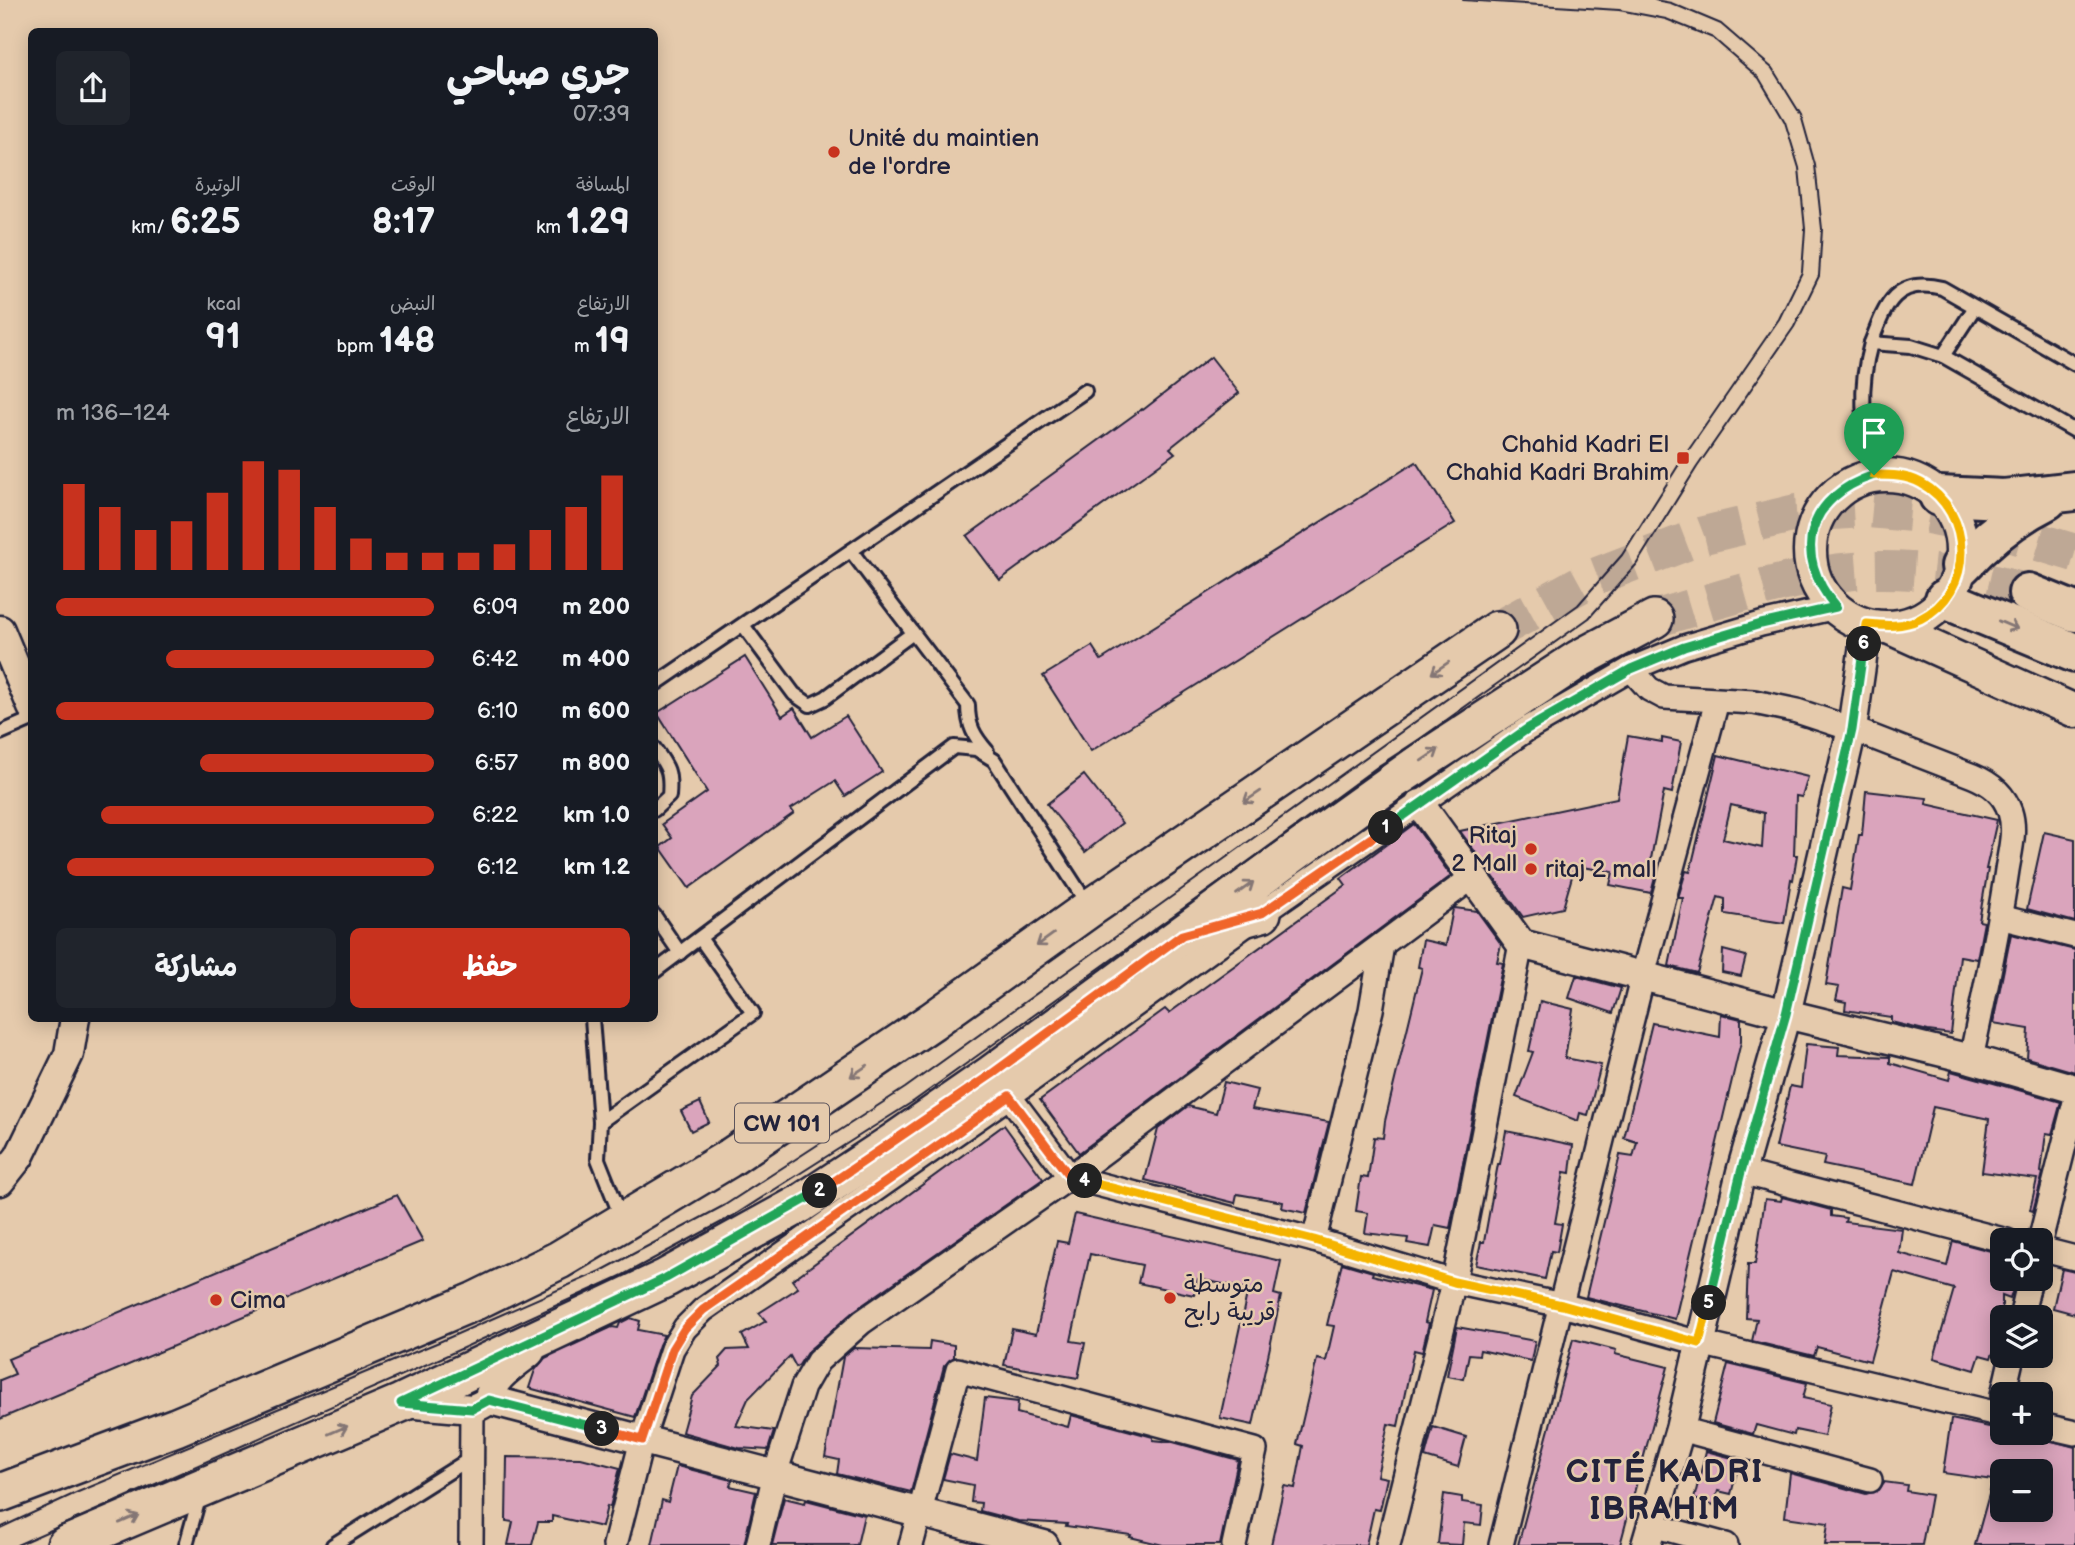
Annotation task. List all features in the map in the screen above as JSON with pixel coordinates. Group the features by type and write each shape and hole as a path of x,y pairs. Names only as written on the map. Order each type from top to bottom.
{"highway":[{"path":"1939,496 2004,499 2072,492"},
{"path":"2072,492 2048,500 1992,534 1947,592 2075,653"},
{"path":"2028,593 2075,612"}],"main road":[{"path":"1877,625 1920,619 1947,592 1962,541 1954,516 1939,496 1920,482 1898,475 1874,475 1851,483 1831,498 1818,518 1811,541 1811,565 1820,588 1836,607 1850,618 1877,625 2075,711"},
{"path":"1947,592 1960,644 1990,675"},
{"name":"CW 101","path":"87,1542 203,1487 401,1403 666,1278 800,1204 894,1142 1000,1085 1182,935 1392,781 1579,659 1654,620"},
{"name":"CW 101","path":"0,1493 176,1427 463,1306 559,1260 739,1151 932,1021 1090,908 1497,630"},
{"path":"1182,935 1262,913"}],"street":[{"path":"615,1545 642,1440 672,1349 685,1328 703,1310 1000,1085 1262,913 1527,729 1631,669 1696,643 1761,624 1836,607"},
{"path":"1726,1545 1649,1535 1680,1429 1741,1172 1786,1014 1877,625"},
{"path":"0,630 28,697"},
{"path":"1631,669 1649,689 1664,697 1754,702 1797,711 1986,782 1997,790 2011,814 2013,827 2000,917 1970,1059"},
{"path":"1501,1545 1643,975 1717,701"},
{"path":"1420,804 1521,944 1970,1059 2075,1089"},
{"path":"758,1545 775,1474 803,1387 817,1361 862,1322 1070,1177 1474,876"},
{"path":"2000,917 2075,936"},
{"path":"1388,1545 1454,1282 1521,944"},
{"path":"1314,1240 1371,1010 1382,945"},
{"path":"0,1181 19,1157 69,1054 74,1022"},
{"path":"1000,1085 1070,1177 1314,1240 1454,1282 1562,1305 1699,1343 1990,1403"},
{"path":"2043,1228 2075,1102"},
{"path":"1741,1172 1990,1237"},
{"path":"2053,1253 2075,1258"},
{"path":"471,1545 471,1458 481,1404 496,1381 558,1328"},
{"path":"912,1545 958,1370 1255,1450 1234,1545"},
{"path":"401,1403 481,1404 642,1440 1044,1545"},
{"path":"2053,1428 2075,1433"},
{"path":"1680,1429 1870,1480"}],"lane":[{"path":"1874,475 1864,420 1864,371 1871,342 1885,307 1893,297 1904,290 1916,285 1942,288 2075,364"},
{"path":"1943,356 1975,307"},
{"path":"1871,342 1911,346 1943,356 2075,432"},
{"path":"658,682 1085,391"},
{"path":"851,551 968,705 972,733 994,760 1090,908"},
{"path":"743,625 794,694 810,705 825,698 913,633"},
{"path":"0,733 28,721"},
{"path":"658,969 954,747 976,749 994,760"},
{"path":"658,753 669,768 670,784 669,796 658,806"},
{"path":"658,921 680,953"},
{"path":"600,1122 753,1013 700,938"},
{"path":"593,1022 600,1122 598,1159 623,1222"},
{"path":"333,1545 471,1458"},
{"path":"186,1545 203,1487"}],"building":[{"path":"1211,357 1239,393 1170,448 1175,453 1000,580 967,536 1143,410"},
{"path":"1416,462 1455,523 1091,751 1043,676 1092,646 1101,660"},
{"path":"745,657 782,716 794,708 812,737 846,716 882,772 845,796 835,781 791,809 794,813 689,888 660,847 672,838 662,824 707,792 658,712"},
{"path":"1628,736 1662,742 1662,738 1681,742 1672,793 1664,791 1650,864 1658,866 1651,893 1610,885 1613,872 1575,866 1563,908 1523,917 1460,831 1617,798"},
{"path":"1718,755 1808,777 1802,797 1796,796 1794,855 1797,855 1784,923 1725,914 1725,899 1718,897 1697,973 1669,966 1683,898 1678,898 1686,871 1690,872","holes":["1731,805 1764,813 1762,848 1723,839"]},
{"path":"1084,775 1122,823 1085,852 1047,804"},
{"path":"1866,791 1927,798 1926,804 1997,820 1986,869 1979,921 1984,922 1977,959 1960,956 1951,1034 1891,1022 1891,1017 1845,1010 1846,1002 1836,1000 1839,987 1826,985 1842,888 1850,890 1859,835 1862,835"},
{"path":"1414,824 1451,876 1079,1153 1040,1100 1165,1009 1169,1013 1346,885 1341,878"},
{"path":"2044,832 2075,839 2075,922 2027,909"},
{"path":"1455,908 1477,911 1501,944 1497,962 1503,963 1450,1228 1435,1225 1430,1247 1407,1243 1408,1238 1365,1233 1368,1213 1356,1211 1361,1177 1368,1178 1374,1137 1383,1138 1422,968 1418,967 1423,940 1446,945"},
{"path":"2011,934 2075,950 2075,1072 2027,1058 2029,1029 1993,1023"},
{"path":"1723,950 1746,956 1741,976 1722,972"},
{"path":"1576,976 1621,988 1613,1013 1569,998"},
{"path":"1540,1001 1573,1009 1565,1058 1601,1065 1588,1115 1580,1113 1578,1121 1516,1097 1533,1052 1529,1051"},
{"path":"1721,1014 1741,1019 1741,1042 1675,1319 1586,1297 1620,1155 1633,1157 1637,1142 1624,1138 1652,1023 1720,1037"},
{"path":"1806,1044 1839,1047 1838,1055 1890,1057 1890,1063 1949,1080 1951,1071 2061,1102 2052,1134 2046,1133 2043,1173 2033,1211 2030,1210 2037,1179 1982,1172 1989,1119 1933,1107 1915,1184 1823,1165 1825,1157 1776,1147 1790,1086 1801,1088"},
{"path":"1224,1082 1257,1090 1252,1109 1329,1122 1306,1213 1282,1208 1283,1202 1237,1194 1235,1203 1145,1180 1158,1129 1188,1106 1216,1113"},
{"path":"700,1102 709,1122 691,1131 681,1111"},
{"path":"1004,1125 1043,1179 854,1311 808,1351 799,1365 796,1367 790,1356 748,1399 736,1426 774,1431 768,1450 739,1448 682,1432 692,1396 721,1366 719,1359 727,1350 749,1349 742,1335 766,1321 759,1313 798,1288 792,1280"},
{"path":"1506,1131 1573,1145 1570,1173 1564,1172 1555,1223 1562,1224 1557,1252 1551,1251 1545,1279 1476,1265 1481,1242 1484,1242"},
{"name":"Cima","path":"397,1195 423,1241 0,1419 0,1380 15,1374 8,1359"},
{"path":"1782,1197 1831,1210 1831,1216 1846,1218 1845,1222 1902,1229 1899,1253 1947,1266 1953,1241 1990,1251 1990,1291 2012,1291 2010,1299 2002,1296 2002,1305 1990,1305 1990,1358 1980,1355 1975,1370 1934,1358 1954,1289 1894,1272 1870,1361 1817,1347 1814,1356 1752,1341 1757,1319 1746,1318 1748,1264 1755,1264 1765,1199 1781,1201"},
{"path":"1075,1214 1281,1261 1274,1294 1281,1296 1253,1425 1220,1418 1248,1289 1198,1279 1194,1295 1138,1283 1142,1265 1090,1254 1071,1341 1085,1343 1078,1378 1004,1365 1012,1329 1036,1334 1057,1241 1068,1243"},
{"path":"1342,1263 1373,1272 1372,1275 1432,1290 1425,1322 1429,1323 1422,1352 1414,1350 1398,1426 1388,1424 1377,1476 1387,1478 1380,1510 1374,1509 1366,1545 1271,1545 1284,1486 1295,1488 1303,1446 1297,1444 1317,1359 1326,1361 1334,1326 1327,1325"},
{"path":"2062,1269 2075,1272 2075,1314 2053,1308"},
{"path":"630,1318 640,1321 638,1330 664,1335 635,1417 529,1388 535,1370 545,1358 612,1327 618,1328 620,1323"},
{"path":"1457,1327 1535,1341 1531,1361 1480,1350 1479,1355 1469,1354 1464,1379 1447,1376"},
{"path":"1573,1339 1616,1350 1615,1354 1668,1367 1620,1545 1518,1545"},
{"path":"930,1341 954,1345 954,1357 944,1366 911,1492 837,1474 839,1460 825,1457 843,1357 854,1348 929,1350"},
{"path":"1728,1364 1807,1383 1803,1398 1831,1404 1824,1436 1795,1430 1794,1435 1756,1425 1753,1434 1713,1423"},
{"path":"985,1398 1018,1402 1017,1413 1068,1427 1071,1415 1153,1437 1153,1440 1173,1442 1238,1460 1220,1545 1163,1545 1130,1537 1131,1535 1066,1526 1067,1524 1018,1521 980,1511 981,1503 971,1502 973,1485 943,1479 950,1454 977,1461"},
{"path":"1951,1419 1990,1427 1990,1445 2053,1445 2053,1441 2075,1447 2075,1545 1975,1545 1990,1491 1990,1522 2053,1522 2053,1459 1990,1459 1990,1480 1943,1473"},
{"path":"1433,1427 1466,1437 1458,1467 1425,1457"},
{"path":"1706,1451 1740,1460 1731,1494 1718,1491 1714,1505 1694,1499"},
{"path":"507,1457 581,1458 620,1468 602,1527 552,1516 552,1522 538,1522 532,1545 508,1545 513,1522 506,1521"},
{"path":"677,1466 732,1480 730,1486 756,1492 744,1545 652,1545 662,1500 668,1502"},
{"path":"1790,1473 1866,1494 1879,1490 1884,1482 1907,1485 1906,1491 1931,1495 1922,1545 1825,1545 1828,1523 1785,1517"},
{"path":"1444,1494 1462,1497 1462,1502 1483,1505 1481,1525 1464,1523 1462,1545 1438,1544"},
{"path":"784,1498 805,1503 806,1500 864,1515 857,1545 772,1545"}],"tunnel":[{"path":"1497,630 1592,578 1704,535 1796,513 1869,509 1923,514 1985,526 2075,553"},
{"path":"1654,619 1763,587 1819,575 1874,570 1932,573 2028,593"}],"tram line":[{"path":"0,1528 78,1492 439,1342 601,1271 725,1205 905,1088 1578,605 1622,555 1683,458 1779,319 1802,272 1805,229 1799,168 1785,122 1759,78 1713,38 1666,19 1619,10 1463,0"},
{"path":"17,1545 623,1275 733,1216 914,1101 1589,618 1636,565 1697,467 1794,327 1819,276 1822,229 1815,165 1801,115 1772,68 1721,24 1671,3 1655,0"}],"place":[{"name":"Unité du maintien de l'ordre","path":"834,152"},
{"name":"Chahid Kadri El Chahid Kadri Brahim","path":"1683,458"},
{"name":"Ritaj 2 Mall","path":"1531,849"},
{"name":"ritaj 2 mall","path":"1531,869"},
{"name":"متوسطة قريبة رابح","path":"1170,1298"},
{"name":"Cima","path":"216,1300"}],"district":[{"name":"CITÉ KADRI IBRAHIM","path":"1665,1490"}],"route":[{"path":"1874,475 1898,475 1920,482 1939,496 1954,516 1962,541 1961,566 1945,599 1920,619 1888,626 1867,624 1852,730 1786,1014 1741,1172 1699,1343 1562,1305 1454,1282 1314,1240 1070,1177 1009,1096 703,1310 685,1328 672,1349 642,1440 489,1400 472,1409 401,1403 666,1278 800,1204 992,1074 1182,935 1262,913 1527,729 1631,669 1684,647 1761,624 1836,607 1820,588 1811,565 1811,541 1818,518 1831,498 1851,483 1874,475"}]}
